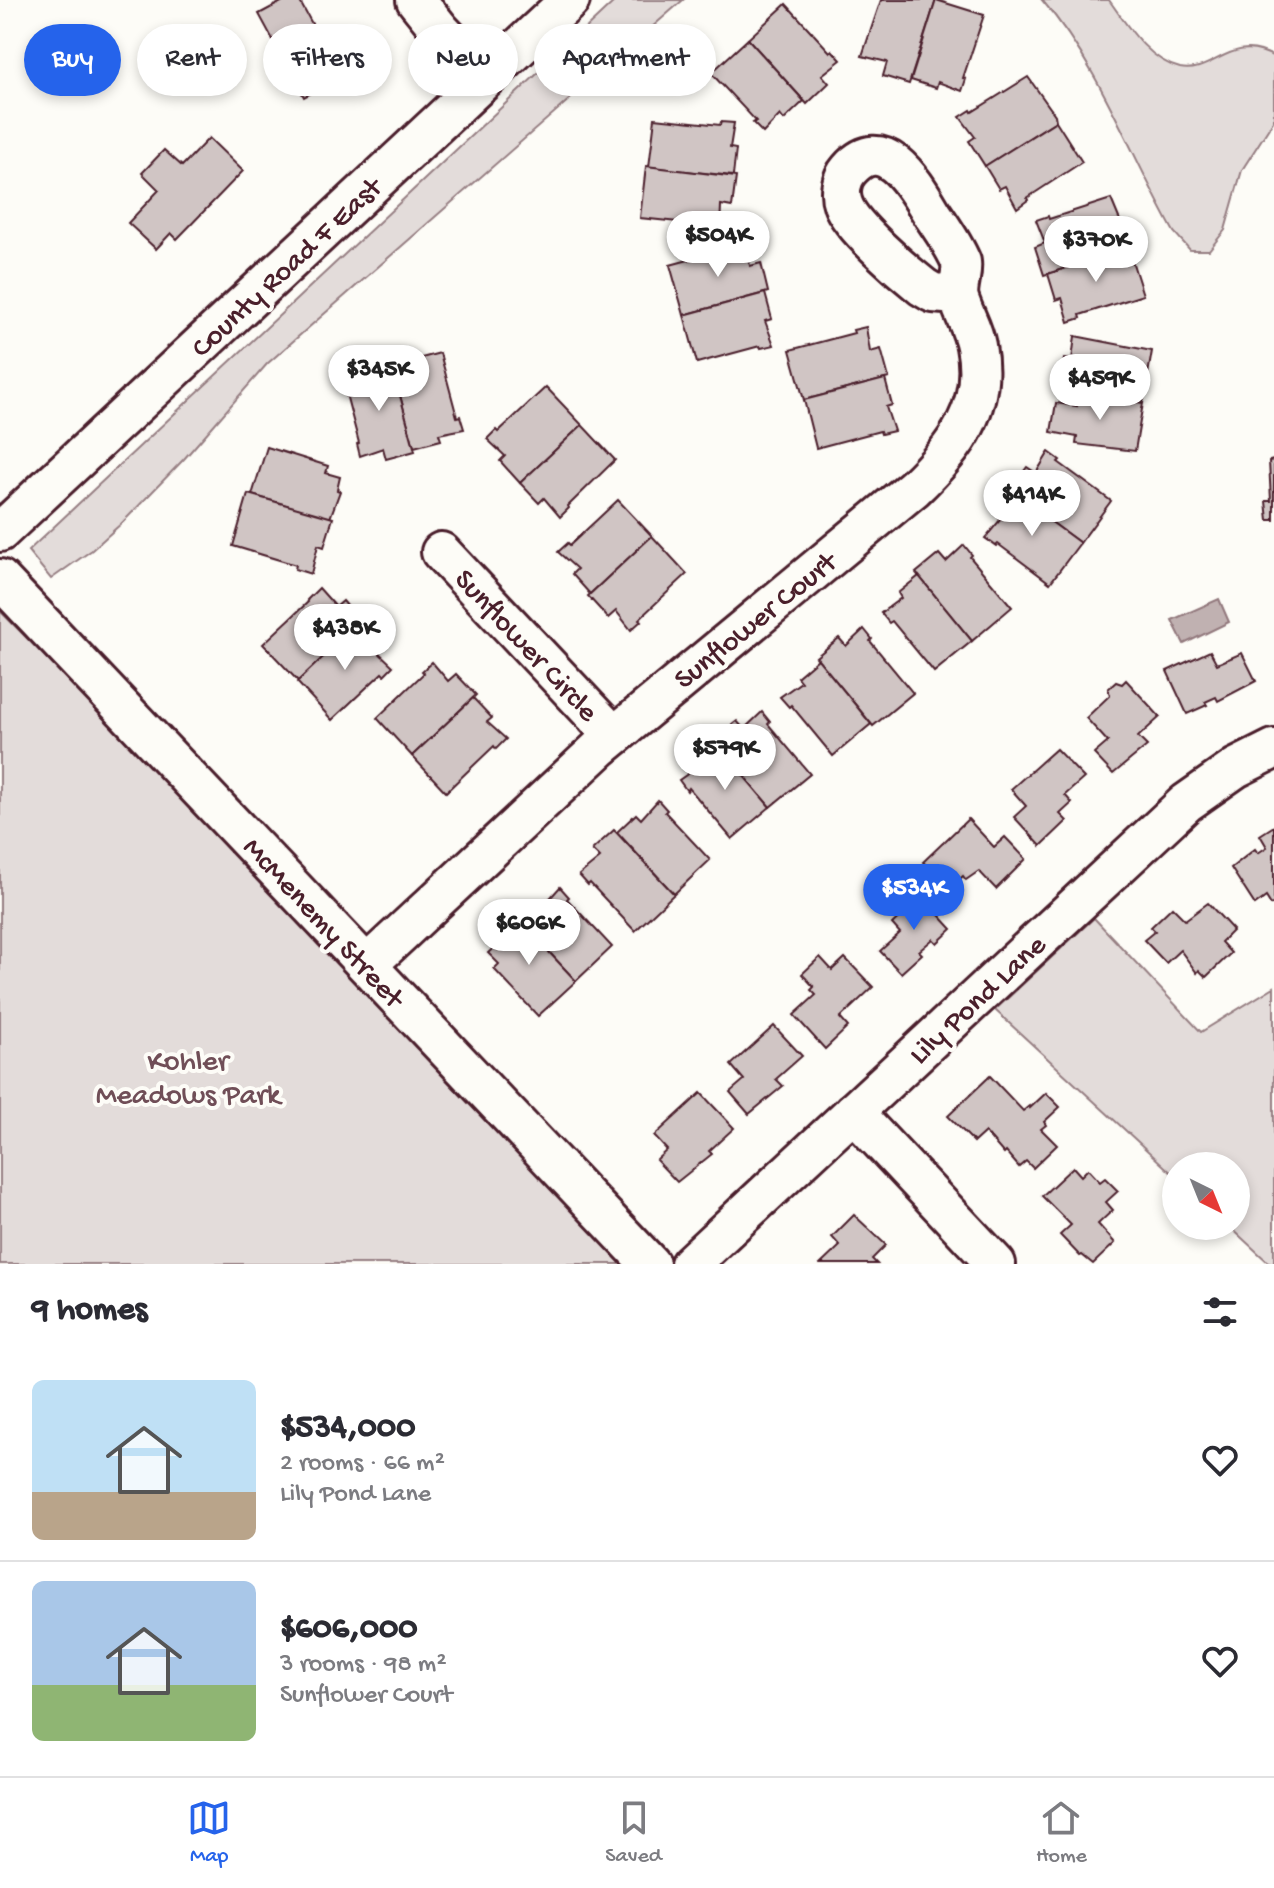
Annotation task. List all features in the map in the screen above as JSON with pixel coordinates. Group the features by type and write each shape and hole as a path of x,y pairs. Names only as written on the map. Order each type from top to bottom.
{"street":[{"path":"416,0 435,24"},
{"name":"County Road F East","path":"518,48 570,0"},
{"name":"County Road F East","path":"0,532 467,96"},
{"name":"Sunflower Court","path":"367,965 547,795 914,488 953,447 971,414 978,367 973,331 957,295"},
{"name":"Sunflower Circle","path":"441,552 614,736"},
{"name":"McMenemy Street","path":"0,579 650,1264"},
{"name":"Lily Pond Lane","path":"690,1264 1186,803 1236,768 1274,749"},
{"path":"853,1112 996,1264"}],"green space":[{"path":"616,0 683,0 656,24 590,24"},
{"path":"1042,0 1109,0 1148,50 1180,68 1192,69 1246,49 1274,57 1274,120 1242,170 1225,230 1209,250 1190,250 1174,232 1098,83"},
{"path":"534,77 534,96 573,96 267,364 184,459 123,522 92,550 51,579 28,551 514,96 518,96 518,92"},
{"name":"Kohler Meadows Park","path":"0,611 88,700 623,1264 0,1264"},
{"path":"1094,918 1201,1032 1274,987 1274,1264 1270,1264 1244,1240 1250,1240 1250,1152 1162,1152 1162,1164 995,1010"}],"shaded area":[{"path":"1219,599 1229,622 1184,644 1172,620"}],"building":[{"path":"285,0 299,0 312,24 264,24 259,14"},
{"path":"881,0 936,0 909,84 883,76 887,62 862,56"},
{"path":"936,0 984,15 963,78 966,79 962,91 938,82 936,88 911,80"},
{"path":"786,4 841,60 822,75 829,83 807,104 748,39"},
{"path":"748,39 804,101 784,120 780,115 763,133 753,123 756,121 716,78 716,68"},
{"path":"1028,77 1056,121 985,166 969,141 975,137 960,117"},
{"path":"655,118 720,125 721,122 734,123 730,148 736,149 733,176 649,167"},
{"path":"1056,121 1082,162 1017,208 1005,186 999,189 985,166"},
{"path":"209,138 243,171 177,239 171,233 156,249 128,223 159,190 142,173 164,150 182,166"},
{"path":"646,166 736,177 732,207 721,205 720,230 707,228 708,225 640,218"},
{"path":"1111,199 1128,248 1044,275 1035,247 1045,243 1036,220 1048,216 1049,219"},
{"path":"745,242 750,266 761,263 768,292 684,315 670,265"},
{"path":"1128,248 1143,295 1080,315 1081,318 1069,322 1062,298 1056,300 1048,274"},
{"path":"765,293 772,319 765,321 774,345 697,363 684,315"},
{"path":"866,327 870,352 881,349 889,378 804,400 790,350"},
{"path":"1075,336 1152,351 1143,403 1058,389 1064,359 1072,360"},
{"path":"440,353 457,417 460,416 464,429 439,434 441,440 414,447 392,366"},
{"path":"392,366 415,451 386,459 383,448 360,456 342,379"},
{"path":"885,379 892,405 886,407 894,431 881,434 880,431 816,448 804,400"},
{"path":"546,387 582,425 520,483 500,461 505,456 487,439"},
{"path":"1079,392 1143,403 1135,451 1076,444 1077,437 1051,432 1056,403 1077,406"},
{"path":"582,425 615,460 560,517 544,498 539,503 520,483"},
{"path":"267,447 328,466 326,473 340,477 337,490 340,491 330,518 252,495"},
{"path":"1049,452 1111,501 1080,543 1009,491 1027,467 1036,473"},
{"path":"1274,460 1274,520 1268,520 1266,501 1271,501 1269,461"},
{"path":"1012,493 1080,543 1050,583 998,544 996,546 985,538 1001,519 996,515"},
{"path":"248,494 333,518 324,547 318,545 311,574 295,569 296,565 233,546"},
{"path":"618,500 652,536 590,594 572,574 577,569 558,552 568,543 570,545"},
{"path":"652,536 687,574 631,630 616,611 608,618 588,596"},
{"path":"964,545 972,555 970,557 1012,607 972,641 916,573 939,554 946,562"},
{"path":"919,576 972,641 934,672 892,621 889,623 881,613 901,598 898,593"},
{"path":"319,588 336,607 343,601 361,622 298,681 263,644"},
{"path":"359,623 380,645 375,649 393,666 332,720 297,682"},
{"path":"864,629 872,639 870,641 913,693 873,726 816,657 839,638 846,646"},
{"path":"1210,651 1217,664 1242,653 1256,681 1218,701 1216,697 1205,702 1207,705 1187,714 1167,671"},
{"path":"818,659 871,724 833,756 791,705 789,707 780,697 801,682 797,677"},
{"path":"432,662 448,681 456,674 476,695 412,756 377,718"},
{"path":"1126,680 1160,717 1138,737 1147,746 1113,774 1094,754 1108,742 1086,718 1110,695 1108,689 1116,682 1122,684"},
{"path":"473,698 492,718 487,722 506,739 496,749 494,746 446,792 412,756"},
{"path":"762,712 770,722 768,724 810,774 770,807 713,740 737,721 744,729"},
{"path":"716,743 770,807 732,839 679,780 699,766 695,760"},
{"path":"1056,749 1084,778 1065,795 1072,803 1060,814 1067,821 1041,846 1014,817 1026,806 1011,789"},
{"path":"658,800 667,810 665,812 710,860 674,894 617,832 636,814 641,819"},
{"path":"968,819 994,847 1005,837 1026,859 996,889 979,871 966,880 963,876 949,889 923,862"},
{"path":"1274,826 1274,903 1271,905 1266,897 1255,905 1231,868 1255,849 1258,853 1267,847 1260,835"},
{"path":"614,830 674,894 635,931 579,875 600,858 592,850"},
{"path":"560,887 569,897 567,899 612,947 576,981 518,919 538,901 543,906"},
{"path":"916,890 952,929 937,943 933,939 919,951 922,954 901,973 880,951 900,933 892,924 905,912 899,906"},
{"path":"1208,903 1233,930 1221,942 1231,953 1206,977 1199,970 1197,973 1180,950 1166,963 1144,940 1155,931 1151,927 1172,907 1185,920"},
{"path":"516,917 576,981 538,1016 494,969 499,964 488,953 499,943 494,937"},
{"path":"820,957 832,970 845,958 873,987 840,1018 848,1027 825,1049 794,1015 816,995 811,990 814,987 802,974"},
{"path":"774,1026 802,1056 776,1079 783,1086 749,1114 730,1092 744,1080 731,1065"},
{"path":"990,1076 1023,1111 1046,1093 1060,1107 1041,1129 1057,1145 1033,1168 1026,1161 1019,1167 985,1132 974,1142 948,1116"},
{"path":"701,1093 734,1128 709,1151 712,1154 677,1182 656,1160 667,1150 654,1136"},
{"path":"1073,1167 1081,1176 1088,1169 1100,1182 1105,1178 1118,1191 1106,1202 1113,1210 1098,1224 1115,1243 1093,1264 1080,1256 1060,1235 1071,1225 1042,1196"},
{"path":"854,1215 886,1245 872,1259 877,1264 821,1264 840,1246 832,1237"}]}
